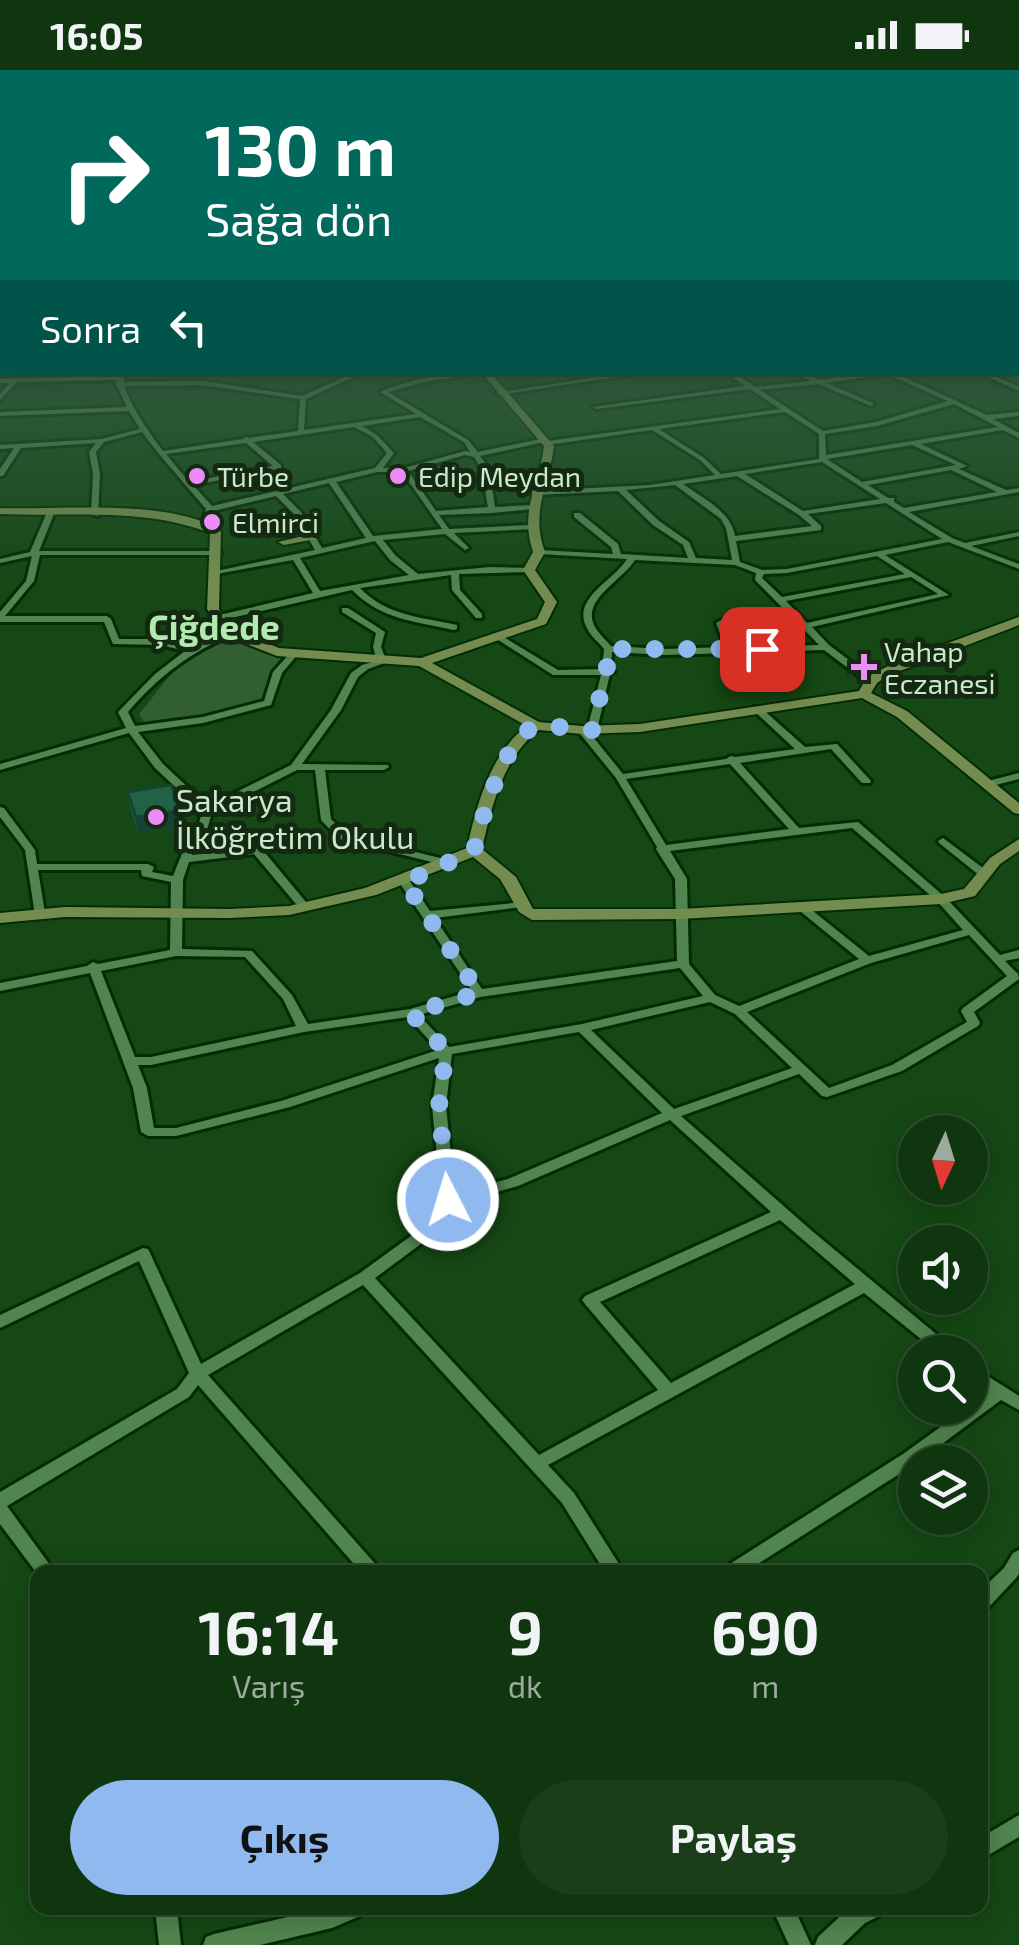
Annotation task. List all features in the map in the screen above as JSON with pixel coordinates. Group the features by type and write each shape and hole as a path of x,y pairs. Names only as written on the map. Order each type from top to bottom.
{"street":[{"path":"0,414 39,412"},
{"path":"136,412 143,430 210,509"},
{"path":"301,432 302,412"},
{"path":"413,412 456,433 475,455 484,468 492,511"},
{"path":"518,412 546,442 548,466 532,507 530,527 539,552 529,570"},
{"path":"210,509 377,470 404,470 465,453 475,455 767,412"},
{"path":"788,412 822,433 917,412"},
{"path":"978,412 1019,436"},
{"path":"988,417 1019,414"},
{"path":"161,453 418,416"},
{"path":"354,424 375,436 391,454 377,470"},
{"path":"535,493 621,490 1002,428"},
{"path":"654,429 702,458 718,474"},
{"path":"0,447 102,441 143,430"},
{"path":"822,433 822,459"},
{"path":"188,484 278,467 246,439"},
{"path":"96,514 93,490 98,464 92,452 102,441"},
{"path":"862,484 963,466 914,442"},
{"path":"0,474 18,447"},
{"path":"822,459 949,540 1019,567"},
{"path":"952,468 1004,493"},
{"path":"404,470 447,531 465,548"},
{"path":"732,539 818,528 802,513 736,472"},
{"path":"332,482 374,538 417,577"},
{"path":"675,482 724,518 736,562"},
{"path":"621,490 656,523 686,544 693,560"},
{"path":"905,510 1019,490"},
{"path":"279,494 319,550"},
{"path":"802,513 891,500"},
{"path":"433,513 532,507"},
{"path":"204,525 210,509"},
{"path":"2,513 152,516 204,525 216,531 214,609 218,618 230,632 277,652 422,662 499,638 542,621 549,610 551,602 529,570"},
{"path":"0,618 30,581 37,553 34,552 50,514"},
{"path":"577,515 615,546 618,556"},
{"path":"216,572 374,538 530,527"},
{"path":"960,546 1019,534"},
{"path":"284,542 312,537"},
{"path":"539,552 736,562 761,572 949,540"},
{"path":"0,561 37,553 217,553"},
{"path":"806,626 945,595 876,554"},
{"path":"295,556 319,596"},
{"path":"586,730 609,672 608,649 590,629 587,606 593,594 626,572 631,558"},
{"path":"218,618 417,577 529,570"},
{"path":"761,572 758,578 867,688 1019,810"},
{"path":"455,573 456,590 479,616"},
{"path":"780,600 910,575"},
{"path":"356,588 374,608 405,616 410,621 454,627"},
{"path":"344,610 381,632 377,648 382,662"},
{"path":"730,650 720,623 738,615"},
{"path":"0,618 107,619 116,642 160,642 194,652"},
{"path":"422,662 536,726 586,730 640,728 867,688 887,672 989,636 1019,620"},
{"path":"207,810 162,774 130,730 123,712 150,680 230,632"},
{"path":"499,638 556,672 609,672"},
{"path":"608,649 826,647"},
{"path":"0,766 130,730 203,720 268,703 278,672 295,653"},
{"path":"176,952 177,880 207,810 295,767 336,710 354,676 365,666 382,662"},
{"path":"757,709 802,750"},
{"path":"0,918 40,912 178,913 305,908 405,882 474,851 491,792 513,744 536,726"},
{"path":"586,730 620,777 661,850 681,879 683,964 711,998 739,1011 827,1093 898,1068 974,1024 967,1011 1014,977 941,899 854,824 661,850"},
{"path":"620,777 833,746 866,781"},
{"path":"731,760 796,831"},
{"path":"295,767 384,767"},
{"path":"320,769 326,820 343,837 448,863"},
{"path":"988,784 1019,776"},
{"path":"0,810 30,850 40,912"},
{"path":"943,841 983,873"},
{"path":"474,851 496,866 515,887 520,904 532,915 680,914 941,899 969,893 983,873 1019,844"},
{"path":"187,859 257,850 305,908"},
{"path":"33,866 148,868 146,874 177,880"},
{"path":"405,882 479,993"},
{"path":"428,915 520,904"},
{"path":"800,905 867,960"},
{"path":"739,1011 867,960 968,932"},
{"path":"0,987 176,952 248,954 288,998 304,1028"},
{"path":"996,959 1019,954"},
{"path":"130,1060 151,1061 304,1028 411,1013 479,993 683,964"},
{"path":"93,966 130,1060 148,1132 176,1132 285,1104 446,1051 582,1028 711,998"},
{"path":"411,1013 446,1051 439,1106 448,1200"},
{"path":"582,1028 670,1116 926,1335"},
{"path":"0,1501 183,1393 197,1374 364,1276 420,1237 448,1200 513,1183 670,1116 799,1070"},
{"path":"666,1390 590,1300 782,1213"},
{"path":"0,1322 143,1253 197,1374 366,1565"},
{"path":"364,1276 568,1498 611,1565"},
{"path":"536,1464 666,1390 864,1286"},
{"path":"988,1386 1019,1404"},
{"path":"742,1565 909,1459 998,1394"},
{"path":"0,1510 41,1565"},
{"path":"988,1595 1019,1558"},
{"path":"988,1845 1019,1825"},
{"path":"167,1915 170,1945"},
{"path":"214,1945 336,1915"},
{"path":"786,1915 800,1945"},
{"path":"826,1945 856,1915"}],"green space":[{"path":"220,636 292,663 252,706 146,726 139,714 175,669"}],"building":[{"path":"171,785 181,810 136,817 128,792"}],"place":[{"name":"Türbe","path":"197,476"},
{"name":"Edip Meydan","path":"398,476"},
{"name":"Elmirci","path":"212,522"},
{"name":"Vahap Eczanesi","path":"864,667"},
{"name":"Sakarya İlköğretim Okulu","path":"156,817"}],"district":[{"name":"Çiğdede","path":"214,626"}],"route":[{"path":"448,1200 439,1106 446,1051 411,1013 479,993 405,882 474,851 491,792 513,744 525,732 536,726 592,730 596,703 609,672 608,649 762,649"}]}
